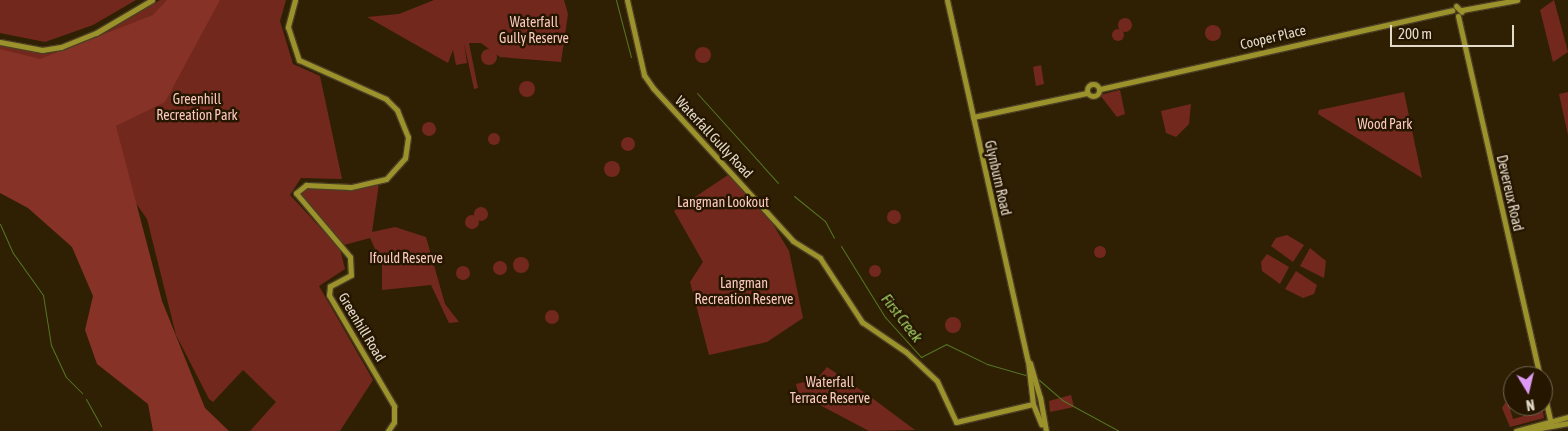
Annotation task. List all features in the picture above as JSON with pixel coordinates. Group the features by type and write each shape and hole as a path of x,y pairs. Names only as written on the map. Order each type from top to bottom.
{"street":[{"path":"0,42 42,50 61,47 96,33 152,0"},
{"name":"Greenhill Road","path":"295,0 288,27 299,60 386,99 397,110 408,137 403,162 386,179 360,187 306,185 296,193 350,257 351,275 330,286 329,295 394,406 394,422 388,431"},
{"name":"Waterfall Gully Road","path":"627,0 638,52 653,88 793,240 820,258 862,322 906,352 937,381 956,422 1036,402"},
{"name":"Glynburn Road","path":"947,0 1044,431"},
{"path":"1454,5 1462,10 1517,0"},
{"path":"1454,5 1458,16"},
{"name":"Cooper Place","path":"1100,89 1454,5"},
{"path":"1458,16 1462,10"},
{"name":"Devereux Road","path":"1458,16 1538,366"},
{"path":"973,117 1087,93 1096,96 1100,89 1091,84 1087,93"},
{"path":"1036,402 1043,405"},
{"name":"Glynburn Road","path":"1036,402 1043,405 1044,431"},
{"path":"1549,416 1551,424"},
{"path":"1521,431 1551,424 1568,417"},
{"path":"1516,431 1551,424 1568,423"}],"green space":[{"path":"0,0 136,0 93,25 45,42 0,33"},
{"name":"Greenhill Recreation Park","path":"160,0 286,0 280,21 293,64 320,76 342,179 301,178 290,195 340,249 345,269 319,286 373,380 340,431 250,431 276,402 243,370 213,402 209,399 176,335 147,219 70,109 0,65 0,45 46,54 98,37"},
{"name":"Waterfall Gully Reserve","path":"434,0 564,0 568,14 561,62 500,57 481,43 469,43 478,88 474,89 464,43 467,63 456,65 453,50 448,63 367,17 399,14"},
{"path":"1554,0 1568,52 1553,62 1540,10"},
{"path":"1122,18 1128,18 1132,25 1128,32 1122,32 1118,28 1118,22"},
{"path":"1213,25 1221,33 1213,41 1205,33"},
{"path":"1120,29 1123,30 1123,40 1116,41 1113,40 1112,33 1113,30"},
{"path":"703,47 709,49 711,55 709,61 703,63 697,61 695,55 697,49"},
{"path":"489,49 495,51 497,57 495,63 489,65 483,63 481,57 483,51"},
{"path":"1041,65 1044,84 1036,86 1033,67"},
{"path":"527,81 535,89 527,97 519,89"},
{"path":"1120,90 1125,114 1117,117 1100,95"},
{"name":"Wood Park","path":"1404,92 1422,178 1318,114 1319,110"},
{"path":"1568,92 1568,135 1559,94"},
{"path":"1191,104 1189,124 1176,137 1166,133 1161,111"},
{"path":"426,122 432,122 436,129 432,136 426,136 422,132 422,126"},
{"path":"496,133 499,134 499,144 492,145 489,144 488,137 489,134"},
{"path":"625,137 631,137 635,144 631,151 625,151 621,147 621,141"},
{"path":"612,161 620,169 612,177 604,169"},
{"name":"Langman Recreation Reserve","path":"728,175 767,214 789,251 803,318 767,342 709,355 690,282 703,262 674,211"},
{"name":"Ifould Reserve","path":"379,183 372,232 395,227 426,237 445,304 459,322 449,323 431,285 382,290 382,264 370,238 344,245 296,190 306,185"},
{"path":"478,207 484,207 488,214 484,221 478,221 474,217 474,211"},
{"path":"894,210 899,212 901,217 899,222 894,224 889,222 887,217 889,212"},
{"path":"469,215 475,215 479,222 475,229 469,229 465,225 465,219"},
{"path":"1287,235 1304,245 1293,262 1271,246 1276,238"},
{"path":"1102,246 1105,247 1105,257 1098,258 1095,257 1094,250 1095,247"},
{"path":"1310,248 1326,261 1324,278 1300,266"},
{"path":"1267,254 1289,267 1280,284 1262,271 1261,262"},
{"path":"521,257 529,265 521,273 513,265"},
{"path":"497,261 503,261 507,268 503,275 497,275 493,271 493,265"},
{"path":"877,265 880,266 880,276 873,277 870,276 869,269 870,266"},
{"path":"460,266 466,266 470,273 466,280 460,280 456,276 456,270"},
{"path":"1296,271 1317,285 1314,294 1303,298 1285,289"},
{"path":"549,310 555,310 559,317 555,324 549,324 545,320 545,314"},
{"path":"950,317 956,317 961,322 959,331 950,333 945,328 945,322"},
{"name":"Waterfall Terrace Reserve","path":"827,367 915,430 869,431 818,404 801,404 796,384 817,379"},
{"path":"1071,395 1074,407 1050,412 1049,401"},
{"path":"1505,416 1512,416 1513,419 1524,416 1544,416 1544,418 1510,427"}],"shaded area":[{"path":"167,0 220,0 165,102 116,126 162,301 205,408 229,431 153,431 148,404 97,364 85,330 93,296 72,247 28,208 0,193 0,49 40,59 153,15"}],"waterway":[{"name":"First Creek","path":"616,0 631,57"},
{"name":"First Creek","path":"697,93 778,183"},
{"name":"First Creek","path":"794,196 825,221 834,238"},
{"path":"0,224 13,253 43,295 51,345 66,377 82,393"},
{"name":"First Creek","path":"841,246 885,317 921,357 946,344 987,364 1025,375"},
{"name":"First Creek","path":"1038,379 1062,400 1119,431"},
{"path":"86,399 101,426"}],"park label":[{"name":"Langman Lookout","path":"723,202"}]}
